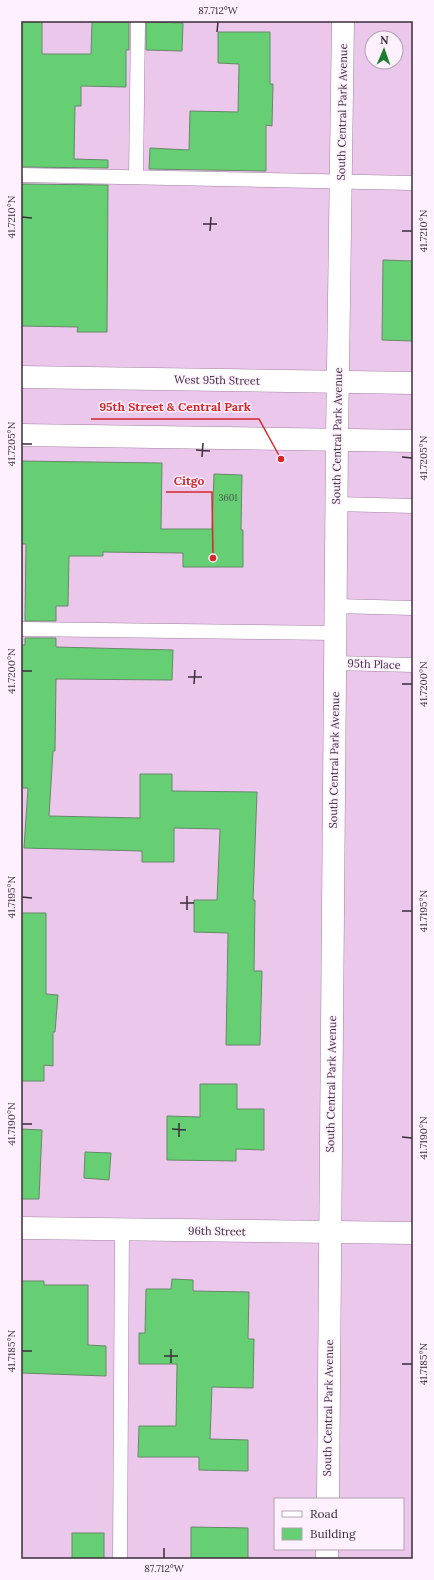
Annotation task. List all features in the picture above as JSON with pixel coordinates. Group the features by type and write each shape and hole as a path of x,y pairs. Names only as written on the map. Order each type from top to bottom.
{"street":[{"name":"South Central Park Avenue","path":"328,1498 337,382 343,21"},
{"name":"West 95th Street","path":"21,377 413,383"},
{"path":"21,435 413,441"},
{"name":"96th Street","path":"21,1228 413,1233"}],"lane":[{"path":"136,178 138,21"},
{"path":"21,175 413,184"},
{"path":"336,504 413,506"},
{"path":"335,606 413,608"},
{"path":"21,629 335,633"},
{"name":"95th Place","path":"335,663 413,665"},
{"path":"120,1559 122,1229"}],"building":[{"path":"21,21 42,21 42,54 91,54 92,21 129,22 129,50 126,50 126,87 81,86 81,106 75,106 74,159 108,160 108,168 21,167"},
{"path":"146,22 183,23 182,51 146,50"},
{"path":"218,32 270,32 270,84 273,84 272,126 266,125 266,171 149,169 150,148 189,150 190,111 238,112 239,64 218,63"},
{"path":"21,184 108,185 107,332 77,332 78,327 21,326"},
{"path":"383,260 413,261 413,341 382,340"},
{"path":"21,461 162,463 161,529 212,529 214,474 242,475 241,530 243,530 243,567 183,567 183,553 103,552 103,556 69,556 68,606 56,606 56,621 25,621 26,544 21,544"},
{"path":"25,638 56,638 56,647 173,650 172,680 56,679 55,751 53,751 49,816 140,818 140,774 172,774 172,791 257,792 253,900 255,900 254,971 262,971 260,1045 226,1045 228,933 194,932 194,900 217,900 220,829 174,828 174,862 142,862 142,851 24,848 28,788 21,788 21,645 25,645"},
{"path":"21,913 46,913 46,994 58,995 55,1032 53,1032 53,1066 44,1065 44,1081 21,1081"},
{"path":"200,1084 237,1084 237,1109 264,1109 264,1150 236,1149 236,1161 167,1160 167,1116 200,1117"},
{"path":"21,1129 42,1130 39,1199 21,1199"},
{"path":"85,1152 111,1153 109,1180 84,1178"},
{"path":"172,1279 193,1280 193,1291 249,1292 248,1339 254,1339 253,1388 212,1387 210,1439 248,1440 248,1471 199,1470 199,1457 138,1457 139,1426 176,1426 177,1364 139,1364 139,1333 145,1333 146,1289 171,1289"},
{"path":"21,1281 44,1281 44,1285 88,1285 88,1345 106,1346 106,1376 21,1373"},
{"path":"191,1527 248,1528 248,1559 191,1559"},
{"path":"72,1533 104,1533 104,1559 72,1559"}],"place":[{"name":"95th Street & Central Park","path":"281,459"},
{"name":"Citgo","path":"213,558"}]}
